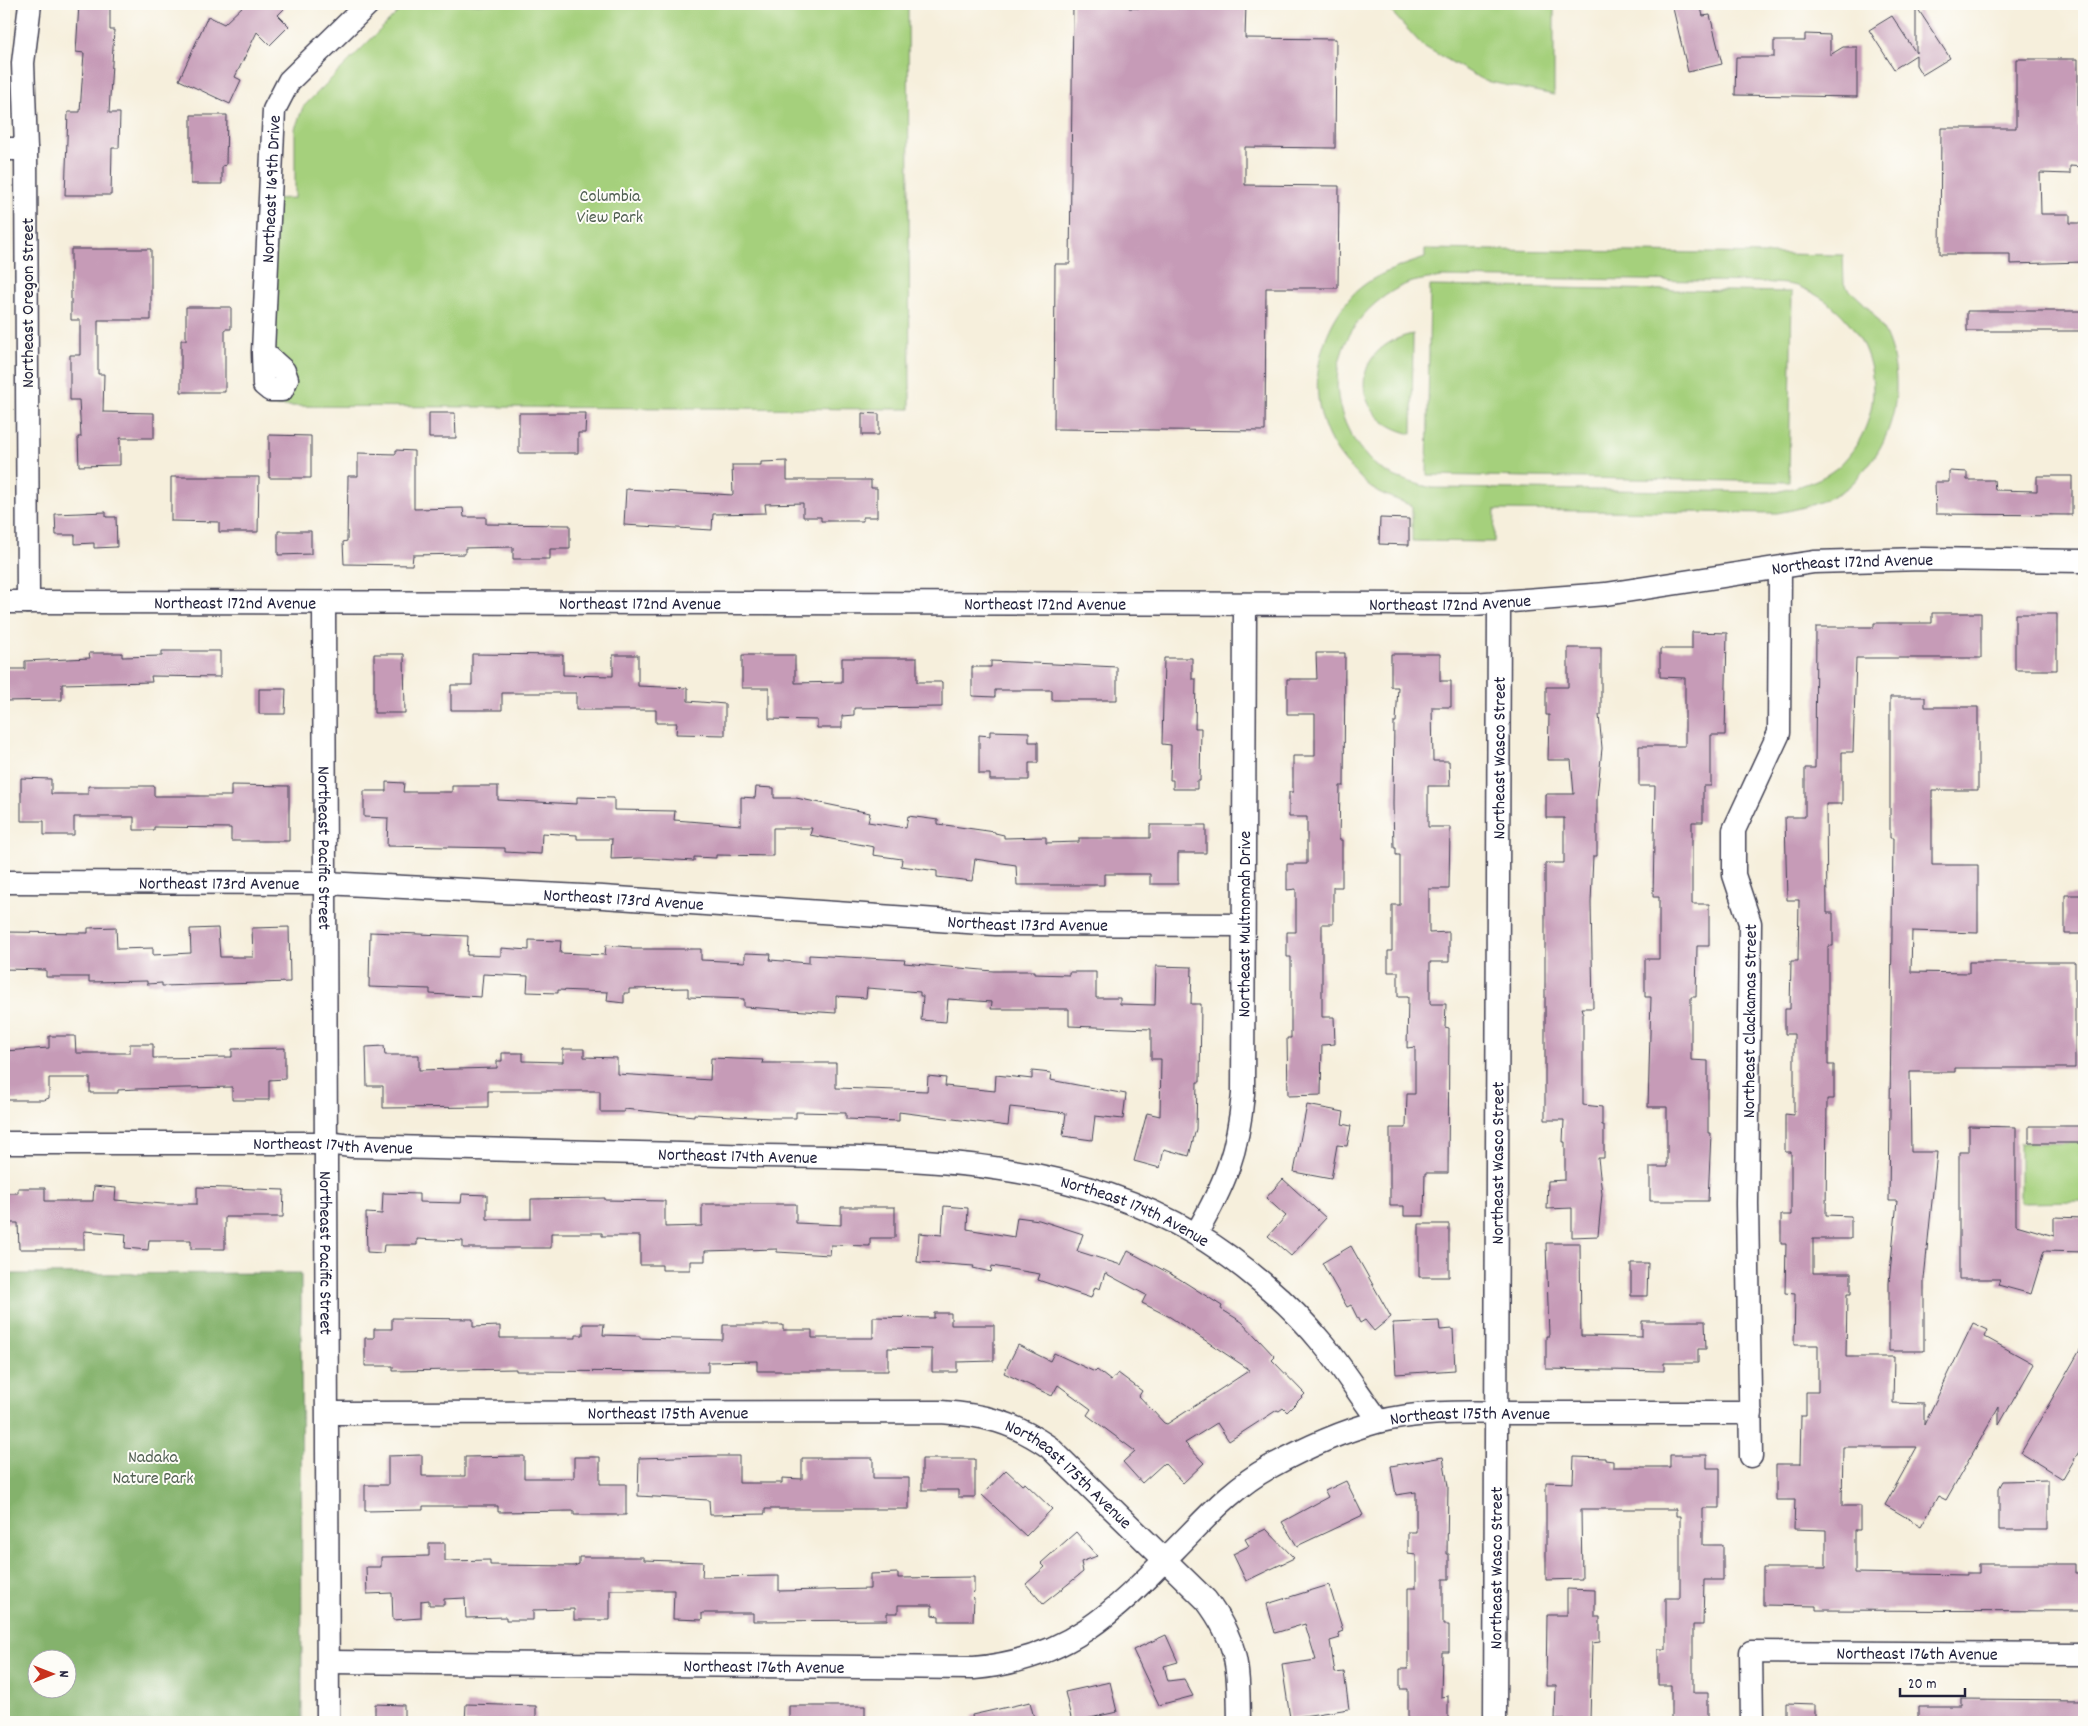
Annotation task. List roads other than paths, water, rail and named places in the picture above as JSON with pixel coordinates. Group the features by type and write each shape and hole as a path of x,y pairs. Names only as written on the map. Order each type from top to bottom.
{"street":[{"name":"Northeast Oregon Street","path":"28,602 26,149 23,63 30,4"},
{"name":"Northeast 169th Drive","path":"263,352 274,110 289,81 368,4"},
{"path":"4,149 26,149"},
{"name":"Northeast 172nd Avenue","path":"4,602 1499,604 1606,594 1814,562 1922,560 2084,561"},
{"name":"Northeast Clackamas Street","path":"1751,1456 1747,1204 1750,923 1734,874 1734,830 1778,733 1780,568"},
{"name":"Northeast Pacific Street","path":"324,603 328,1722"},
{"name":"Northeast Wasco Street","path":"1495,1722 1499,604"},
{"name":"Northeast Multnomah Drive","path":"1196,1234 1218,1195 1228,1171 1241,1126 1243,1094 1245,605"},
{"name":"Northeast 173rd Avenue","path":"4,882 325,883 603,897 996,924 1244,925"},
{"name":"Northeast 174th Avenue","path":"4,1143 326,1143 869,1159 962,1164 1053,1177 1094,1189 1140,1207 1196,1234 1263,1285 1301,1320 1323,1344 1379,1421"},
{"name":"Northeast 175th Avenue","path":"328,1414 941,1412 971,1414 995,1419 1026,1431 1049,1447 1165,1559 1218,1506 1255,1477 1297,1453 1346,1431 1379,1421 1434,1414 1751,1413"},
{"path":"1165,1559 1206,1600 1224,1623 1235,1650 1239,1722"},
{"name":"Northeast 176th Avenue","path":"328,1662 974,1668 1001,1666 1044,1653 1076,1638 1118,1605 1165,1559"},
{"name":"Northeast 176th Avenue","path":"1752,1722 1751,1652 2084,1654"}],"park label":[{"name":"Columbia View Park","path":"610,205"},
{"name":"Nadaka Nature Park","path":"153,1466"}]}
